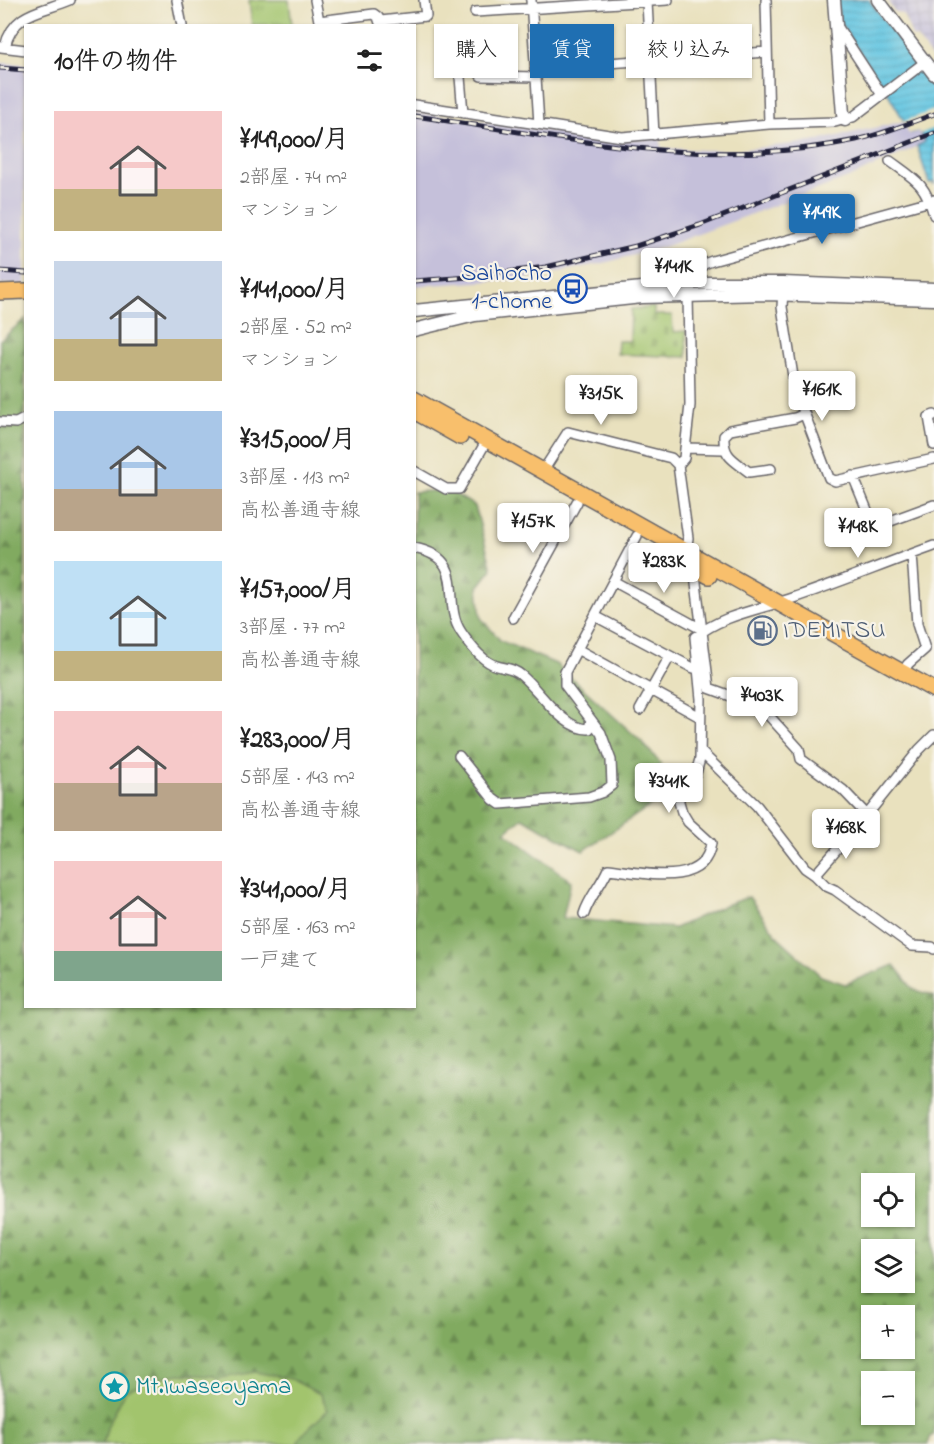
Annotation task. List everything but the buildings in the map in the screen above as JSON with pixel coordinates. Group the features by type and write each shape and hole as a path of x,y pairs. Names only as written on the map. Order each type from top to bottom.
{"main road":[{"path":"0,292 24,291"},
{"path":"0,302 24,302"},
{"path":"416,400 576,502 699,570 772,605 934,690"},
{"path":"416,412 543,471 686,551 934,702"}],"street":[{"path":"24,50 3,47 13,26 30,13 70,0"},
{"path":"177,0 182,24"},
{"path":"315,0 319,21 374,14 381,23 426,16 424,0"},
{"path":"475,12 531,4 668,0"},
{"path":"766,0 769,124"},
{"path":"834,0 845,120"},
{"path":"878,0 922,65 934,74"},
{"path":"647,2 648,24"},
{"path":"531,4 532,24"},
{"path":"835,24 884,94"},
{"path":"752,53 767,52"},
{"path":"416,105 622,137 769,124 835,122 853,117 922,65"},
{"path":"460,78 463,113"},
{"path":"536,78 539,124"},
{"path":"651,78 654,135"},
{"path":"890,161 920,182 932,200 934,215"},
{"path":"678,465 684,458 690,405 689,289 704,264 932,200"},
{"path":"416,330 475,315 642,297 689,289"},
{"path":"416,311 689,289 934,289"},
{"path":"783,289 934,299"},
{"path":"783,289 782,307 795,389 829,478 835,481 934,459"},
{"path":"723,449 724,436 730,429 795,418 804,414"},
{"path":"934,415 929,417 934,445"},
{"path":"0,422 16,423 24,419"},
{"path":"543,471 568,432 671,458 678,465 688,538 686,551"},
{"path":"416,472 446,489 459,489 485,445"},
{"path":"685,448 723,449 749,472 771,469"},
{"path":"853,476 874,526 934,505"},
{"path":"513,618 576,502"},
{"path":"459,756 493,799 500,804 589,797 603,792 612,785 611,760 601,733 565,685 565,672 637,536"},
{"path":"584,914 588,901 602,883 608,869 674,876 700,866 707,857 711,843 688,822 682,812 679,792 682,784 696,773 700,759 701,699 695,637 703,630 729,618 772,605 934,546"},
{"path":"416,548 424,550 439,559 449,573 453,587 454,619 461,632 480,655 496,666 510,668 523,676 562,717 580,729 589,729 591,720"},
{"path":"903,672 908,664 925,649 926,645 917,624 912,554"},
{"path":"699,570 695,575 709,688 761,707 799,749 801,759 843,790 867,815"},
{"path":"613,581 703,630"},
{"path":"595,616 690,668 697,669"},
{"path":"577,649 700,717"},
{"path":"640,710 670,656"},
{"path":"815,874 934,735"},
{"path":"700,751 758,806 805,868 815,874 826,886 836,890 912,946 932,947 934,950"}],"shaded area":[{"path":"934,0 934,61 916,37 913,38 903,14 894,11 888,2"},
{"path":"0,63 24,64 24,285 0,284"},
{"path":"416,112 621,141 661,138 661,148 736,150 811,142 905,121 911,133 919,130 925,143 851,177 661,248 604,263 523,279 416,286"}],"green space":[{"path":"249,0 289,0 292,24 252,24"},
{"path":"654,307 654,315 672,315 673,332 686,331 687,357 617,354 618,341 630,341 631,309"},
{"path":"24,320 24,1008 416,1008 416,492 448,490 475,506 492,569 478,587 481,618 501,641 556,664 642,742 661,764 648,776 672,791 583,851 522,818 505,832 571,881 563,918 675,928 725,905 749,897 777,936 821,976 845,984 894,965 913,989 934,996 934,1435 931,1436 928,1444 0,1444 0,340"},
{"path":"255,1372 291,1379 320,1394 328,1410 301,1436 297,1444 103,1444 108,1425 126,1391 147,1381 178,1374 213,1376 217,1379"}],"water":[{"path":"837,0 869,0 934,88 934,185 933,182 929,183 917,146 925,142 919,130 911,133 889,95 840,23"}],"pier":[{"path":"934,110 934,128 920,134 918,131 909,134 903,122"}],"railway":[{"path":"0,68 24,70"},
{"path":"416,116 635,148 744,153 799,149 856,140 886,132 934,114"},
{"path":"416,281 546,267 636,246 700,225 934,133"},
{"path":"0,271 24,273"}],"place":[{"name":"Saihocho 1-chome","path":"573,288"},
{"name":"IDEMITSU","path":"762,631"},
{"name":"Mt.Iwaseoyama","path":"115,1387"}]}
